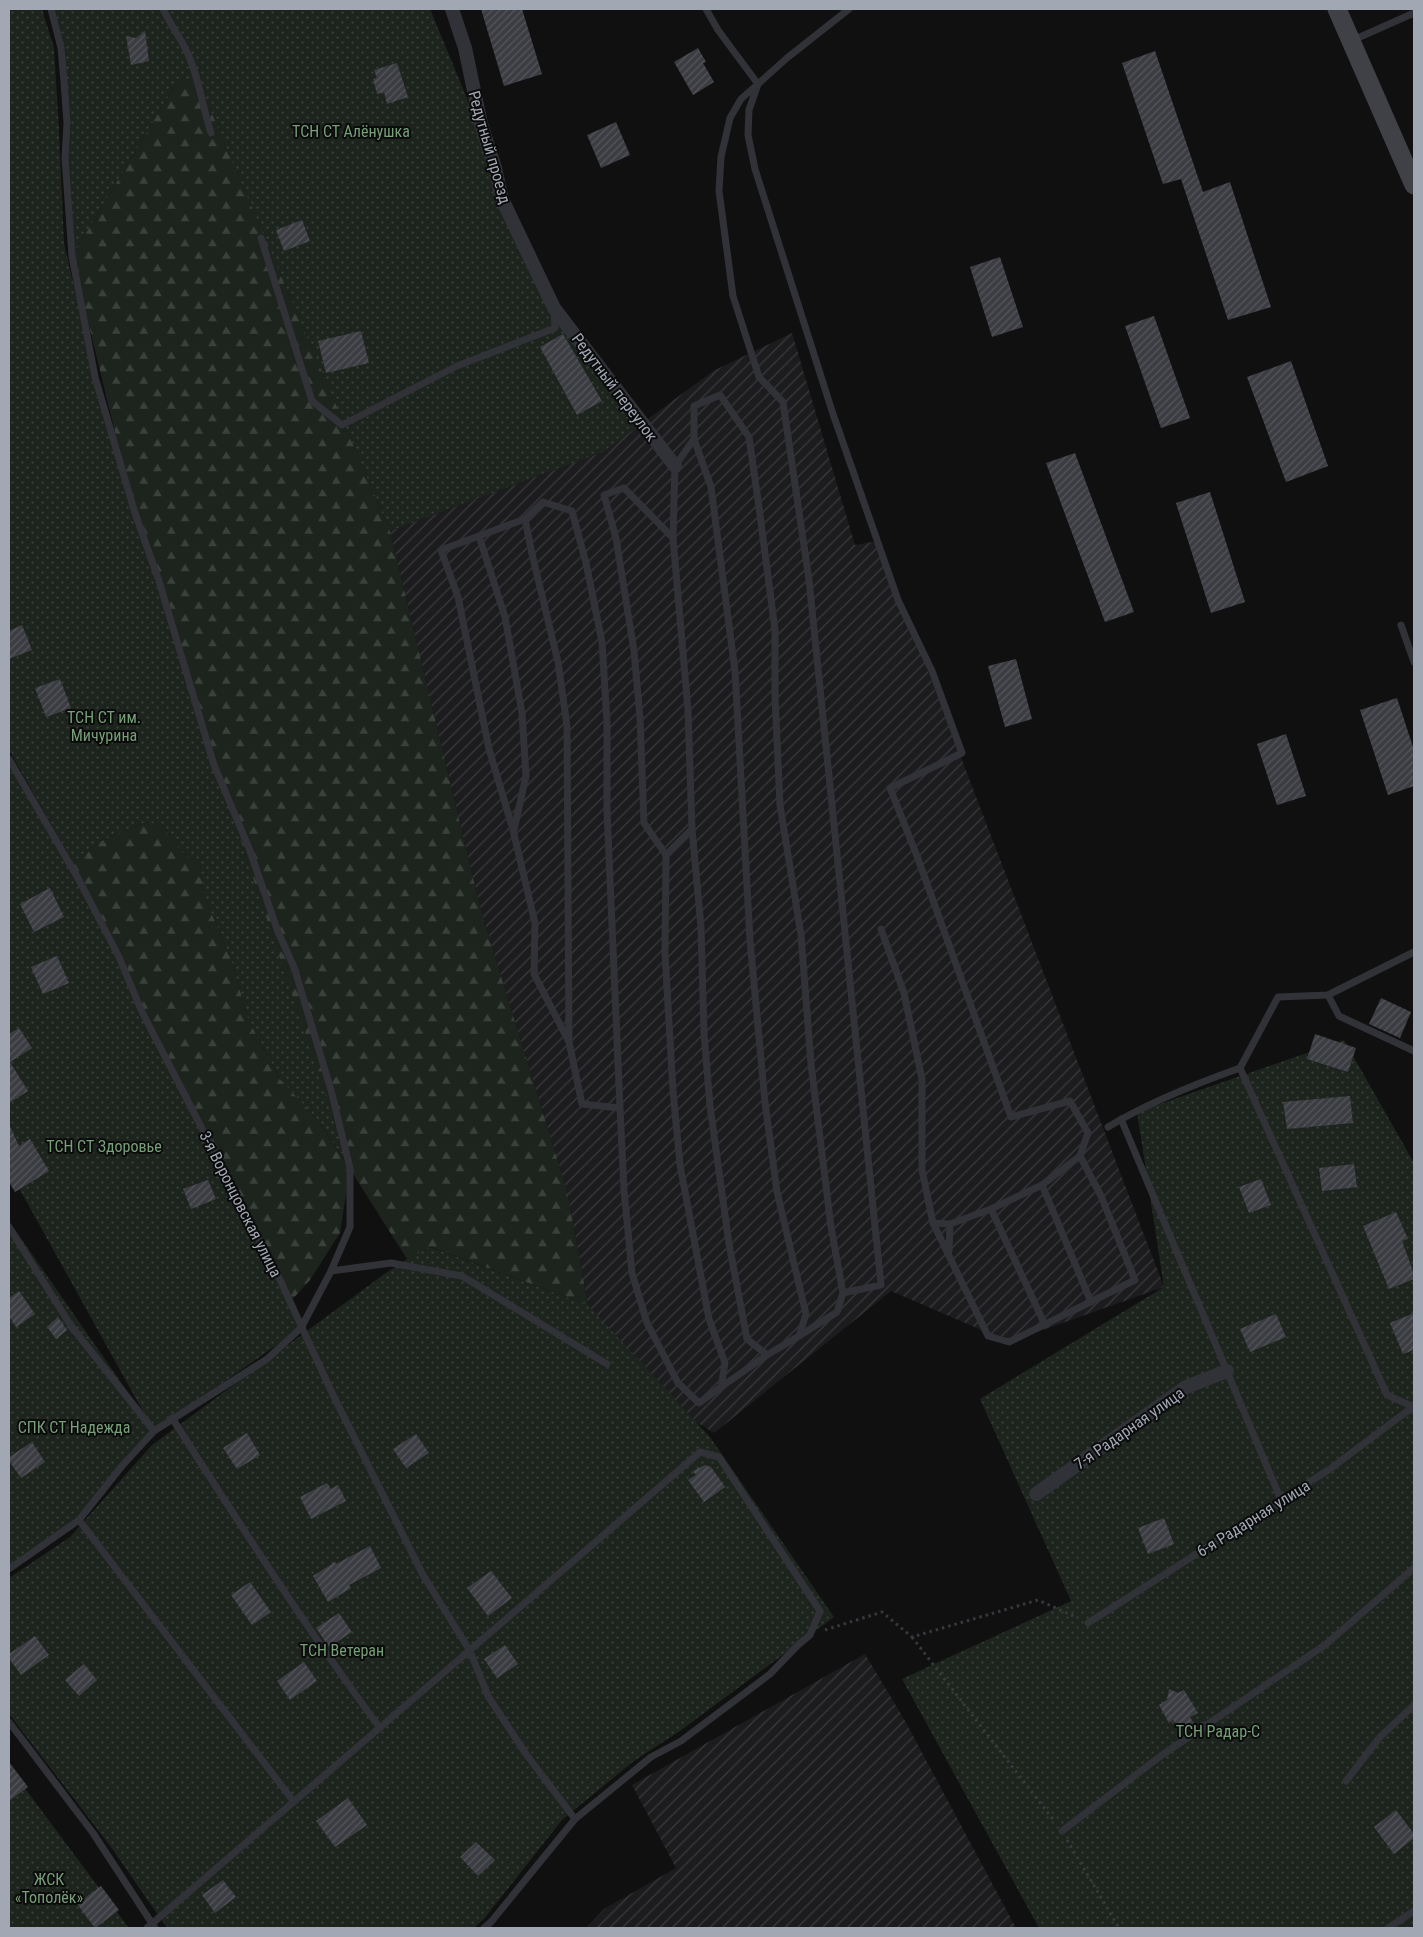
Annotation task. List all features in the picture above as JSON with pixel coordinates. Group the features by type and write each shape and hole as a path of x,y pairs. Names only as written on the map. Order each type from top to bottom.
{"main road":[{"path":"1337,9 1414,185"}],"street":[{"name":"Редутный проезд","path":"452,9 466,48 481,124 502,198 554,308"},
{"name":"Редутный переулок","path":"554,308 675,466"},
{"name":"7-я Радарная улица","path":"1036,1494 1186,1387 1227,1371"}],"lane":[{"path":"9,1569 79,1520 122,1466 154,1430 267,1359 301,1328 331,1271 350,1228 350,1168 331,1090 294,967 278,932 249,848 214,765 158,581 134,510 95,377 72,256 65,158 67,123 64,82 61,48 51,9"},
{"path":"162,9 186,50 198,80 203,110 211,134"},
{"path":"706,9 718,30 758,84"},
{"path":"843,1293 881,1285 809,580 782,402 759,376 732,296 719,191 721,157 730,118 741,99 787,58 849,9"},
{"path":"1351,42 1414,13"},
{"path":"758,84 748,110 748,135 754,169 833,414 898,600 932,671 962,753 890,788 917,856 1012,1117 1070,1101 1088,1133 1080,1156 1042,1185 992,1209 950,1224 933,1223"},
{"path":"262,238 312,401 342,425 457,366 555,328 554,308"},
{"path":"570,1042 534,974 535,923 514,830 489,749 458,598 441,550 525,518 543,502 572,511 586,564 602,642 607,722 607,810 620,1108 624,1190 632,1273 647,1323 678,1383 698,1403 767,1355 799,1336 838,1312 843,1293 831,1227 811,1064 801,935 780,806 774,696 775,630 749,437 720,395 694,406 694,439 711,487 735,671 750,940 765,1102 776,1192 806,1314 799,1336"},
{"path":"694,439 675,466 673,538 688,710 692,829 701,927 704,1033 714,1136 729,1244 747,1340 767,1355"},
{"path":"673,538 624,488 604,495 616,538 634,651 640,718 644,823 666,855 665,954 679,1156 709,1319 725,1363 721,1387"},
{"path":"525,518 558,662 567,726 570,1042 582,1104 620,1108"},
{"path":"479,536 505,617 522,713 526,776 514,830"},
{"path":"1401,625 1414,662"},
{"name":"3-я Воронцовская улица","path":"9,759 79,880 119,957 142,1012 281,1282 333,1395 423,1574 470,1651 488,1696 526,1754 575,1819"},
{"path":"666,855 692,829"},
{"path":"881,929 904,993 922,1079 922,1170 933,1223 949,1252 988,1336 1009,1342 1135,1280 1101,1196 1080,1156"},
{"path":"1108,1127 1121,1118 1191,1086 1240,1068 1278,997 1328,995 1414,952"},
{"path":"1328,995 1339,1016 1414,1051"},
{"path":"1240,1068 1387,1395 1414,1408"},
{"path":"1121,1118 1281,1500"},
{"path":"1042,1185 1091,1302"},
{"path":"992,1209 1045,1324"},
{"path":"949,1252 950,1224"},
{"path":"9,1226 71,1326 154,1430"},
{"path":"331,1271 390,1263 462,1276 607,1364"},
{"name":"6-я Радарная улица","path":"1088,1623 1330,1469 1414,1408"},
{"path":"172,1418 242,1528 344,1679 380,1728"},
{"path":"9,1722 93,1833 151,1927 700,1452 719,1457 820,1611 810,1635 770,1674 682,1741 651,1758 575,1819 484,1928"},
{"path":"79,1520 294,1802"},
{"path":"1062,1831 1162,1755 1325,1645 1414,1568"},
{"path":"1346,1781 1380,1737 1414,1705"},
{"path":"1388,1928 1414,1910"}],"path":[{"path":"912,1637 1038,1600 1088,1623"},
{"path":"810,1635 882,1612 912,1637 1062,1831 1119,1928"}],"shaded area":[{"path":"792,333 855,545 878,541 1164,1287 1009,1342 891,1291 714,1433 673,1408 588,1305 567,1191 481,911 390,531 603,452 713,371"},
{"path":"865,1654 904,1719 1016,1928 586,1928 604,1909 676,1868 632,1785"}],"green space":[{"name":"ТСН СТ им. Мичурина","path":"9,9 42,9 54,48 64,243 95,377 220,779 350,1168 317,1119 280,1079 248,1019 231,958 204,896 201,869 179,849 161,823 143,823 101,841 73,863 9,750"},
{"name":"ТСН СТ Алёнушка","path":"51,9 430,9 554,308 636,428 603,452 390,531 198,81 177,82 72,256 64,82"},
{"path":"198,80 390,531 481,911 567,1191 588,1305 431,1247 407,1259 350,1169 340,1233 310,1280 290,1302 142,1012 73,863 101,841 143,823 161,823 179,849 201,869 204,896 231,958 248,1019 280,1079 317,1119 348,1166 220,779 134,510 72,256 177,82"},
{"name":"ТСН СТ Здоровье","path":"9,759 79,880 142,1012 301,1328 154,1431 79,1520 9,1569 9,1221 150,1424 9,1170"},
{"name":"ТСН Радар-С","path":"1344,1040 1414,1163 1414,1928 1039,1928 902,1679 1071,1601 980,1399 1164,1287 1137,1112"},
{"name":"ТСН Ветеран","path":"430,1247 588,1305 710,1437 834,1617 680,1731 634,1761 562,1820 484,1919 474,1928 167,1928 111,1847 9,1714 9,1578 70,1537 152,1445 383,1275"},
{"name":"ЖСК «Тополёк»","path":"9,1767 129,1928 9,1928"}],"building":[{"path":"481,9 522,9 542,74 504,86"},
{"path":"145,31 149,61 131,65 126,36 136,38"},
{"path":"698,48 706,62 703,63 714,82 693,95 674,62"},
{"path":"1155,51 1203,192 1230,182 1271,307 1228,320 1181,179 1163,184 1122,63"},
{"path":"397,63 408,97 387,104 384,92 377,94 373,79 377,78 374,70"},
{"path":"616,122 630,155 601,168 587,135"},
{"path":"302,220 310,241 284,251 276,230"},
{"path":"1000,257 1023,327 992,337 970,267"},
{"path":"1154,316 1190,418 1161,428 1125,326"},
{"path":"361,331 369,363 326,373 318,341"},
{"path":"563,334 602,401 577,415 540,347"},
{"path":"1291,361 1328,466 1286,482 1247,377"},
{"path":"1075,453 1134,612 1105,622 1046,463"},
{"path":"1210,492 1245,602 1211,613 1176,503"},
{"path":"22,625 32,650 9,659 9,631"},
{"path":"1016,659 1032,719 1005,727 988,666"},
{"path":"60,679 71,708 46,717 35,688"},
{"path":"1397,698 1414,750 1414,786 1388,795 1360,710"},
{"path":"1286,734 1306,796 1277,805 1257,744"},
{"path":"50,888 64,917 34,932 20,904"},
{"path":"57,956 69,983 43,994 31,967"},
{"path":"1381,998 1411,1012 1400,1038 1369,1024"},
{"path":"19,1028 32,1048 10,1062 28,1091 9,1103 9,1034"},
{"path":"1315,1034 1356,1048 1348,1072 1307,1059"},
{"path":"1350,1096 1353,1123 1287,1129 1283,1102"},
{"path":"9,1124 19,1146 30,1139 49,1171 15,1192 9,1182"},
{"path":"1354,1164 1357,1187 1322,1191 1319,1168"},
{"path":"1261,1179 1271,1205 1249,1213 1239,1187"},
{"path":"208,1180 216,1199 191,1209 183,1189"},
{"path":"1396,1212 1408,1239 1402,1241 1414,1274 1414,1279 1389,1289 1363,1226"},
{"path":"19,1291 35,1314 16,1327 9,1316 9,1298"},
{"path":"1414,1313 1414,1350 1403,1354 1390,1323"},
{"path":"1276,1314 1286,1337 1250,1352 1240,1329"},
{"path":"58,1317 67,1330 56,1339 47,1327"},
{"path":"247,1433 260,1455 237,1469 223,1448"},
{"path":"416,1434 429,1453 406,1468 393,1449"},
{"path":"32,1442 45,1462 21,1478 9,1461 9,1457"},
{"path":"705,1465 711,1467 725,1487 704,1502 688,1480 696,1475 693,1471"},
{"path":"327,1483 331,1489 338,1485 346,1501 311,1519 300,1497"},
{"path":"1164,1518 1174,1544 1148,1554 1138,1528"},
{"path":"370,1546 381,1568 349,1585 351,1588 328,1602 313,1576 335,1562 336,1564"},
{"path":"491,1571 512,1598 488,1616 467,1588"},
{"path":"250,1582 271,1612 252,1625 231,1595"},
{"path":"339,1613 352,1632 329,1647 316,1628"},
{"path":"35,1636 49,1655 21,1675 9,1658 9,1654"},
{"path":"505,1645 518,1664 497,1678 484,1659"},
{"path":"304,1662 317,1681 290,1700 277,1681"},
{"path":"84,1664 97,1680 79,1696 65,1680"},
{"path":"1169,1689 1178,1693 1184,1690 1198,1713 1190,1717 1194,1724 1181,1733 1173,1720 1169,1723 1159,1705 1167,1700"},
{"path":"9,1762 28,1787 9,1801"},
{"path":"348,1798 367,1825 335,1847 316,1821"},
{"path":"1396,1810 1414,1834 1414,1838 1394,1854 1374,1827"},
{"path":"476,1842 495,1860 478,1876 460,1857"},
{"path":"223,1880 236,1897 215,1913 202,1895"},
{"path":"101,1886 119,1910 95,1928 77,1904"}],"park label":[{"name":"СПК СТ Надежда","path":"74,1427"}]}
